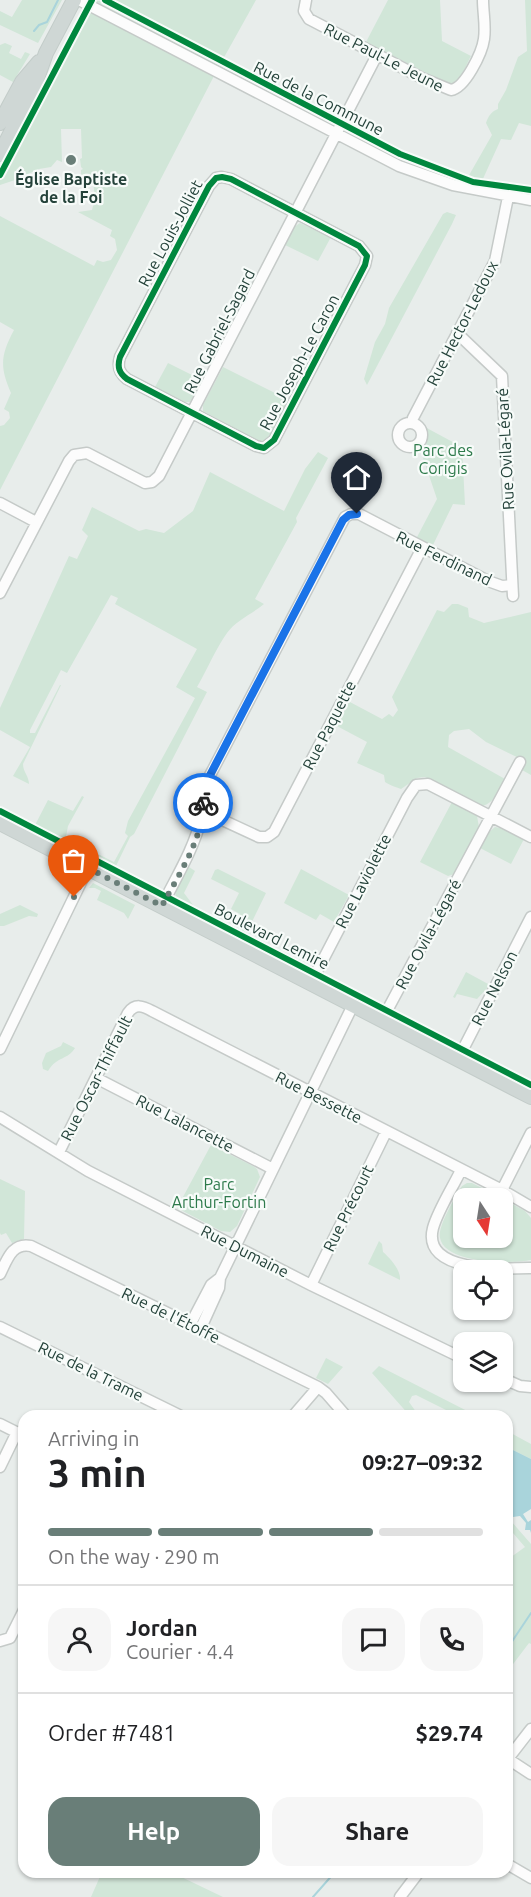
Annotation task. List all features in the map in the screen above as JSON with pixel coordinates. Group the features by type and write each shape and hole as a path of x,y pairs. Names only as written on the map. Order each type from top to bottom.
{"main road":[{"path":"0,154 34,87 46,53 76,0"},
{"path":"0,123 22,82 46,53"},
{"name":"Boulevard Lemire","path":"1,826 88,868 531,1097"}],"street":[{"name":"Rue de la Commune","path":"76,0 407,169 453,185 531,200"},
{"name":"Rue Paul-Le Jeune","path":"306,0 304,9 309,19 445,89 456,89 464,82 483,42 483,0"},
{"name":"Rue Gabriel-Sagard","path":"0,593 69,461 76,454 87,453 142,482 155,481 161,474 377,55"},
{"name":"Rue Louis-Jolliet","path":"120,357 212,180 220,177 229,178 358,246 366,254"},
{"name":"Rue Hector-Ledoux","path":"412,423 496,257 508,197"},
{"name":"Rue Joseph-Le Caron","path":"120,357 119,369 125,378 256,446 264,448 271,444 365,265 366,254"},
{"name":"Rue Ovila-Légaré","path":"457,333 502,374 513,590"},
{"path":"0,503 36,522"},
{"name":"Rue Ferdinand","path":"162,906 189,856 203,811 207,781 344,518 351,514 359,514 488,581 513,590"},
{"name":"Rue Paquette","path":"203,811 260,838 269,837 274,832 422,548"},
{"name":"Rue Ovila-Légaré","path":"382,1020 520,762"},
{"name":"Rue Laviolette","path":"311,983 413,788 421,783 428,784 491,816"},
{"path":"491,816 531,837"},
{"path":"0,1049 88,868"},
{"name":"Rue Nelson","path":"458,1059 531,917"},
{"path":"195,1328 219,1288 220,1278 235,1246 353,1005"},
{"name":"Rue Bessette","path":"135,1006 152,1011 498,1188"},
{"name":"Rue Oscar-Thiffault","path":"59,1152 128,1013 135,1006"},
{"name":"Rue Lalancette","path":"96,1078 273,1168"},
{"name":"Rue Dumaine","path":"0,1117 88,1171 310,1285 453,1354"},
{"name":"Rue Précourt","path":"310,1285 386,1131"},
{"path":"503,1188 531,1132"},
{"path":"462,1170 433,1227 433,1242 438,1251 454,1261 482,1268 531,1268"},
{"name":"Rue Bessette","path":"513,1196 531,1207"},
{"name":"Rue de l'Étoffe","path":"0,1275 15,1249 21,1245 28,1245 318,1387 341,1410"},
{"name":"Rue de la Trame","path":"0,1327 169,1410"},
{"path":"513,1383 531,1387"},
{"path":"298,1410 318,1387"},
{"path":"0,1424 18,1433"},
{"path":"0,1467 18,1437"},
{"path":"0,1641 7,1640 18,1622"},
{"path":"513,1752 531,1729"},
{"path":"513,1764 531,1774"},
{"path":"513,1868 531,1878"},
{"path":"400,1897 414,1878"}],"green space":[{"path":"22,0 62,0 38,43 0,25 0,11 12,17"},
{"path":"109,0 256,0 222,61"},
{"path":"388,0 440,0 442,41 471,56 456,81 448,84 366,42"},
{"path":"525,0 531,0 531,126 519,123 511,140 501,139 482,181 468,177 492,135 486,123 488,118 498,109 518,57 527,51"},
{"path":"95,1 100,1 223,65 222,67"},
{"path":"88,11 214,76 0,490 0,426 10,418 9,412 4,409 11,393 3,362 6,347 14,330 0,322 0,216 94,266 97,260 103,262 111,260 117,250 115,239 110,236 112,230 78,212 92,210 95,198 93,181 81,180 83,169 80,159 82,158 81,129 61,129 62,162 57,160 51,167 39,169 0,185 0,179 42,100 46,98 44,94"},
{"path":"5,43 12,46 9,53 21,59 25,52 30,54 13,82 0,75 0,45"},
{"path":"447,212 456,215 452,224 367,385 364,379 375,342 385,324 389,308 443,214"},
{"path":"300,223 331,237 318,261 285,245 294,227"},
{"path":"168,363 202,380 190,402 185,402 155,387"},
{"path":"223,367 289,400 267,439 261,442 203,411 203,405"},
{"name":"Parc des Corigis","path":"423,426 462,447 465,505 453,504 432,547 416,539 437,499 420,449 427,437"},
{"path":"318,452 328,458 296,518 297,522 255,599 264,604 234,625 219,645 197,687 207,692 115,868 85,853 100,855 114,862 128,836 125,833 128,821 195,698 176,687 197,649 115,604 118,598 111,595 67,673 61,670 30,730 30,733 35,733 61,685 23,764 29,784 13,776 30,747 0,730 0,708 69,556 77,559 88,536 82,530 92,507 139,531 146,529 164,533 193,511 210,472 284,511 305,469"},
{"path":"452,604 468,608 469,617 484,623 531,612 531,775 522,770 523,760 486,742 469,729 454,731 449,735 448,747 505,779 499,792 482,806 425,777 417,778 401,789 385,782 384,775 357,763 367,742 335,725 348,701 382,719 389,714 393,717 398,710 392,697 437,610 444,612"},
{"path":"82,796 84,797 68,826 65,842 34,827 48,800 73,811"},
{"path":"452,802 477,816 479,827 454,874 448,876 420,862"},
{"path":"495,827 505,829 524,839 511,864 480,848 488,833"},
{"path":"189,867 195,871 184,893 196,909 220,919 220,923 175,900 176,891"},
{"path":"218,869 266,893 245,936 230,928 232,925 239,929 243,922 238,919 240,914 231,909 239,893 211,879 215,870"},
{"path":"301,869 349,895 334,922 320,914 316,920 284,903"},
{"path":"93,883 135,905 128,919 124,913 97,900 101,891 89,888"},
{"path":"20,905 38,914 37,917 29,916 0,926 0,914"},
{"path":"466,972 490,985 477,999 457,994 455,998 453,997"},
{"path":"63,1042 75,1048 69,1055 51,1066 48,1071 43,1069 42,1063 46,1053 61,1046"},
{"name":"Parc Arthur-Fortin","path":"211,1145 253,1166 260,1177 237,1226 230,1232 221,1231 177,1208"},
{"path":"0,1179 25,1191 24,1239 12,1243 6,1233 1,1235 0,1233"},
{"path":"472,1183 482,1188 461,1188"},
{"path":"453,1202 453,1248 513,1248 513,1204 525,1211 531,1218 531,1260 480,1260 454,1253 445,1247 440,1238 441,1227"},
{"path":"379,1241 383,1252 397,1268 400,1280 368,1264"},
{"path":"326,1358 343,1367 328,1384 316,1378"},
{"path":"379,1366 465,1410 446,1410 416,1395 412,1396 409,1402 415,1410 405,1410 372,1373"},
{"path":"513,1434 531,1444 531,1459 513,1450"},
{"path":"513,1523 531,1544 531,1644 529,1643 513,1664 513,1556 525,1547 513,1533"},
{"path":"99,1878 183,1878 223,1897 91,1897"}],"water":[{"path":"513,1450 531,1459 531,1509 523,1514 528,1522 531,1520 531,1533 530,1530 525,1530 526,1523 520,1516 513,1517"}],"waterway":[{"path":"34,31 39,25 47,22 58,0"},
{"path":"513,1640 531,1613"},
{"path":"313,1897 330,1878"}],"cycle path":[{"path":"0,175 92,0"},
{"path":"105,0 400,154 473,182 531,190"},
{"path":"222,177 231,179 359,246 367,256 365,265 274,440 264,448 256,446 127,379 120,372 119,367 120,357 209,186 216,178 222,177"},
{"path":"0,811 531,1085"}],"way so far":[{"path":"74,897 88,868 162,906 189,856 201,820 203,803"}],"place":[{"name":"Église Baptiste de la Foi","path":"71,160"}],"route":[{"path":"203,803 207,781 343,520 349,515 357,514"}]}
